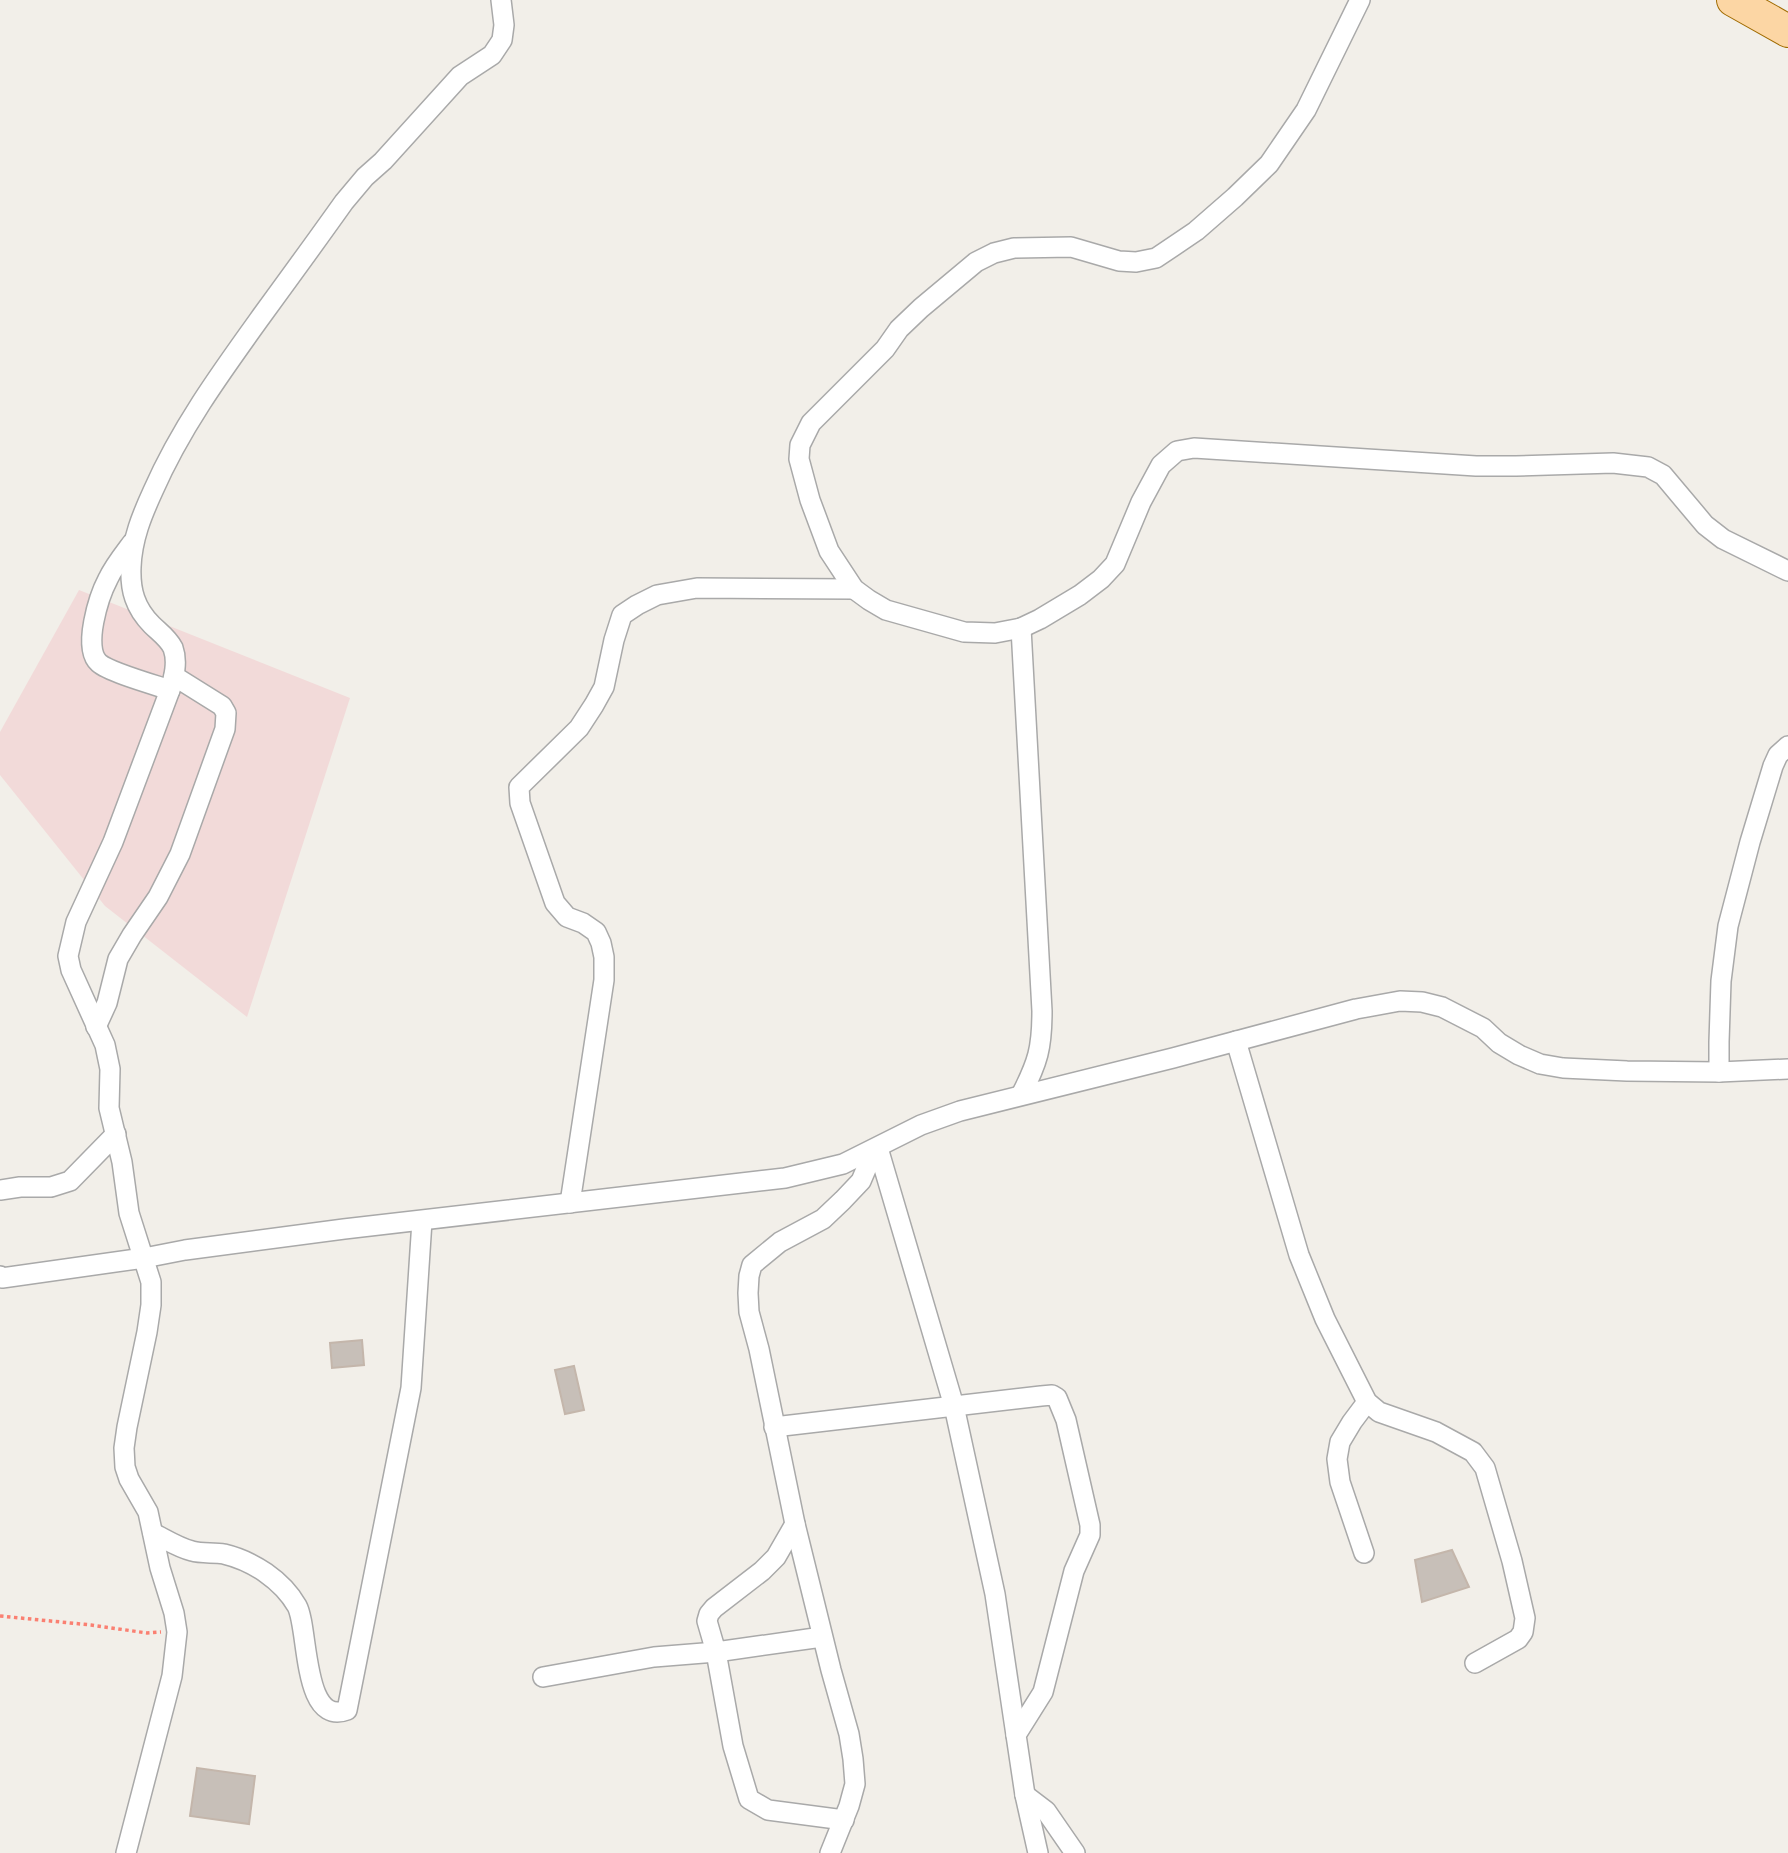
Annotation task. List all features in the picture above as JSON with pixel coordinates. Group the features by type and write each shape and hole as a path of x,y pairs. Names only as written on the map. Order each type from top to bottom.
{"main road":[{"path":"1733,0 1788,31"}],"street":[{"path":"126,1853 172,1676 177,1632 148,1512 125,1467 124,1448 147,1332 151,1282 129,1213 122,1162 109,1108 110,1069 105,1045 71,970 68,956 76,922 113,842 172,683 176,665 174,650 140,611 132,593 133,542 163,468 210,386 365,177 383,161 460,76 492,55 502,40 504,25 501,0"},
{"path":"1360,0 1306,110 1269,164 1196,231 1156,258 1136,262 1119,261 1071,247 1014,248 994,253 976,262 921,308 899,329 885,349 811,423 800,444 802,474 829,551 854,589 886,610 964,632 995,633 1021,628 1080,595 1101,579 1115,564 1141,502 1161,465 1177,451 1194,448 1476,466 1613,463 1648,467 1663,475 1705,525 1723,539 1788,571"},
{"path":"96,1027 107,1003 117,959 158,897 180,854 225,729 226,713 215,700 172,683 120,673 99,664 92,652 93,624 103,589 118,561 133,542"},
{"path":"570,1203 604,980 604,957 596,932 567,917 555,903 520,803 519,787 579,728 594,705 604,687 622,615 637,604 657,596 697,588 854,589"},
{"path":"1021,628 1042,1011 1040,1052 1021,1095"},
{"path":"1720,1072 1721,981 1728,926 1773,766 1778,755 1788,746"},
{"path":"1,1277 344,1229 785,1178 843,1164 940,1118 1356,1009 1401,1001 1442,1007 1483,1028 1499,1043 1539,1064 1576,1068 1720,1072 1788,1069"},
{"path":"1236,1041 1299,1255 1325,1319 1367,1402 1379,1412 1436,1432 1473,1452 1485,1468 1512,1561 1525,1618 1523,1632 1518,1639 1475,1663"},
{"path":"0,1190 51,1187 70,1181 116,1134"},
{"path":"874,1150 954,1406 995,1594 1025,1795 1038,1853"},
{"path":"830,1853 855,1784 853,1759 849,1734 795,1524 749,1312 749,1276 752,1265 780,1242 823,1219 843,1200 861,1181 874,1150"},
{"path":"153,1533 192,1551 224,1554 243,1560 273,1577 288,1592 299,1609 312,1682 318,1697 332,1712 347,1710 411,1388 422,1221"},
{"path":"774,1427 1041,1396 1052,1395 1057,1398 1066,1420 1090,1535 1074,1571 1043,1692 1016,1735"},
{"path":"1364,1553 1340,1482 1337,1459 1340,1442 1367,1402"},
{"path":"795,1524 776,1556 762,1571 714,1608 707,1621 716,1652 733,1745 749,1799 755,1805 768,1810 844,1820"},
{"path":"543,1678 654,1657 716,1652 822,1637"},
{"path":"1025,1795 1046,1811 1075,1853"}],"path":[{"path":"0,1616 147,1633 177,1632"}],"shaded area":[{"path":"79,590 350,698 247,1017 105,906 0,775 0,732"}],"building":[{"path":"362,1340 364,1365 332,1368 330,1343"},
{"path":"574,1366 584,1410 565,1414 555,1370"},
{"path":"1452,1550 1469,1587 1422,1602 1415,1560"},
{"path":"197,1768 255,1776 249,1824 190,1816"}]}
